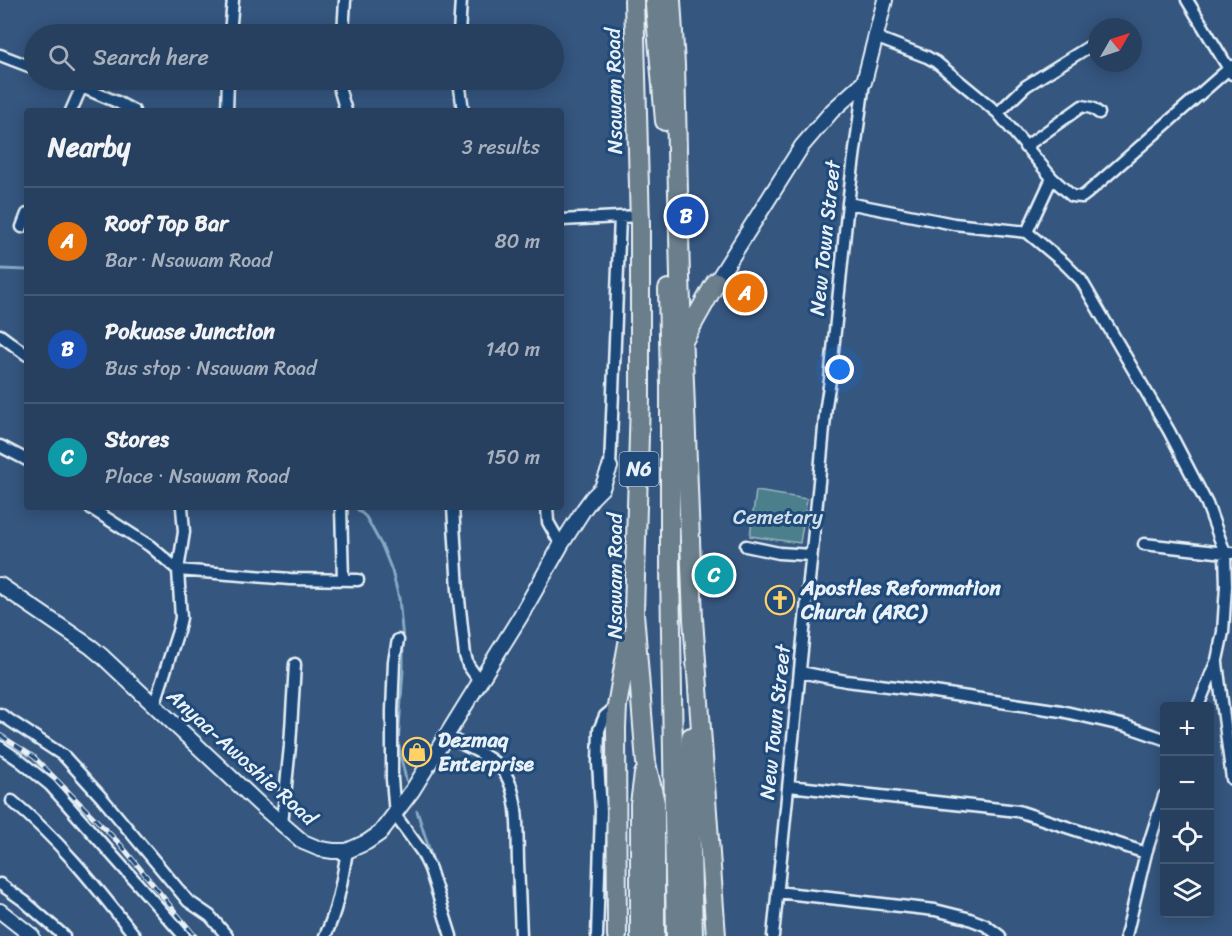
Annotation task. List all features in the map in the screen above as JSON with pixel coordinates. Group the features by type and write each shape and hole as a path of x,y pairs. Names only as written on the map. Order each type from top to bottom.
{"highway":[{"name":"Nsawam Road","path":"634,0 640,399 634,613 646,763 655,803 655,936"},
{"name":"N6","path":"656,0 666,134 670,385 669,570 676,936"},
{"path":"671,0 693,619 716,932"},
{"path":"680,277 688,288 694,291 708,289 717,282"},
{"path":"683,341 717,282"},
{"path":"617,936 617,706 634,613"},
{"path":"693,619 690,807 693,936"},
{"path":"640,936 640,804 646,763"}],"street":[{"path":"221,0 232,2 231,24"},
{"path":"344,24 345,0"},
{"path":"459,24 460,0"},
{"path":"717,282 802,146 832,111 864,82 885,0"},
{"path":"875,37 936,62 998,113 1052,178 1072,196 1082,197 1231,70 1187,0"},
{"path":"998,113 1026,86 1088,47"},
{"path":"0,56 24,64"},
{"name":"New Town Street","path":"773,936 826,406 864,82"},
{"path":"72,108 80,90"},
{"path":"90,90 128,108"},
{"path":"227,108 228,90"},
{"path":"340,90 345,108"},
{"path":"460,90 463,108"},
{"path":"1025,147 1082,106 1092,108 1099,113"},
{"path":"1027,232 1052,178"},
{"path":"848,203 954,224 1027,232 1064,262 1081,280 1168,431 1207,504 1229,553 1223,633 1217,660 1200,702"},
{"path":"564,220 639,216"},
{"path":"325,936 339,897 347,851 380,833 412,791 520,617 561,545 584,509 602,488 610,467 620,218"},
{"path":"22,227 24,222"},
{"path":"0,335 24,353"},
{"path":"0,446 24,458"},
{"path":"95,510 150,546 178,570 291,579 358,580"},
{"path":"154,706 181,618 178,570 184,532 182,510"},
{"path":"341,510 344,580"},
{"path":"453,510 465,655 468,665 480,682"},
{"path":"547,510 548,522 561,545"},
{"path":"1144,544 1229,553"},
{"path":"746,546 779,553 811,555"},
{"name":"Anyaa-Awoshie Road","path":"0,585 91,647 303,842 320,849 347,851"},
{"path":"398,640 394,661 392,711 392,779 395,815 422,852 430,869 452,936"},
{"path":"1217,660 1230,747 1232,779"},
{"path":"282,824 291,736 295,664"},
{"path":"800,672 846,681 1061,711 1126,726 1160,739"},
{"path":"597,936 601,811 598,763 599,730 604,716 617,706"},
{"path":"0,714 64,756 188,901 210,916 227,936"},
{"path":"446,736 496,763 510,782 517,818 520,936"},
{"path":"0,747 19,759 50,785 184,936"},
{"path":"789,786 1018,811 1146,853"},
{"path":"12,801 36,820 59,843 135,936"},
{"path":"1126,936 1146,853 1160,809"},
{"path":"0,884 24,901 64,936"},
{"path":"777,892 935,910 985,925 1000,936"},
{"path":"0,910 32,936"},
{"path":"331,924 337,936"}],"green space":[{"name":"Cemetary","path":"756,491 807,499 800,543 750,536"}],"waterway":[{"path":"0,269 24,270"},
{"path":"358,510 366,517 383,548 399,598 403,670 398,743 406,780"},
{"path":"417,811 457,936"}],"railway":[{"path":"0,735 34,757 121,845 195,936"}],"place":[{"name":"Pokuase Junction","path":"686,216"},
{"name":"Roof Top Bar","path":"745,293"},
{"name":"Stores","path":"714,575"},
{"name":"Apostles Reformation Church (ARC)","path":"780,600"},
{"name":"Dezmaq Enterprise","path":"417,752"}]}
